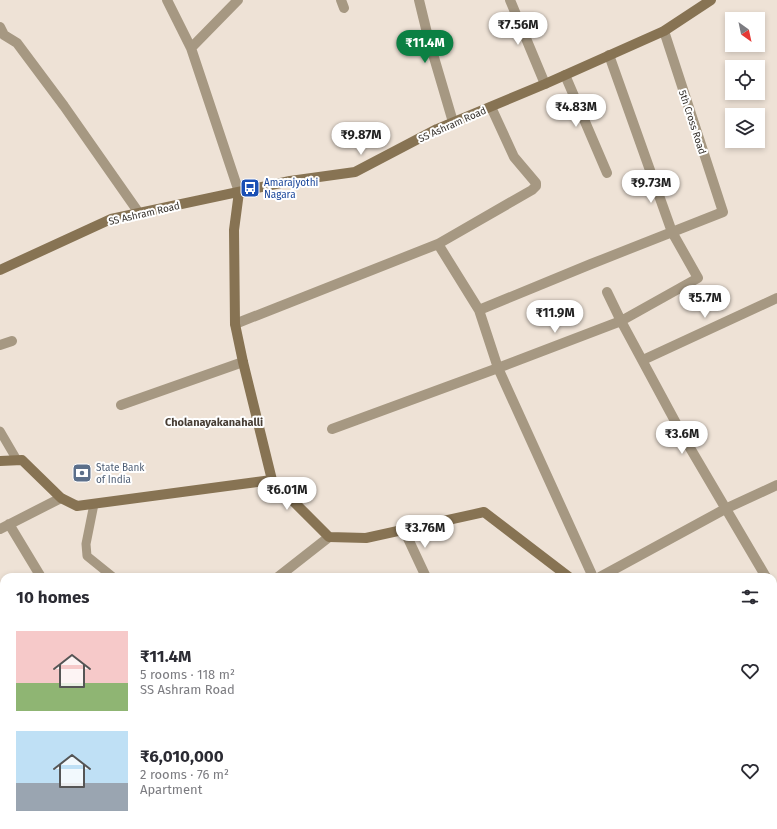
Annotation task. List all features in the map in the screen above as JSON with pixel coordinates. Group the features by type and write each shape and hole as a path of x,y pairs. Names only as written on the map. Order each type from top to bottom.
{"street":[{"path":"167,0 191,48 238,192 234,230 236,324 272,480 328,537"},
{"path":"191,48 238,0"},
{"path":"419,0 428,37 453,122"},
{"path":"510,0 545,84"},
{"name":"SS Ashram Road","path":"0,270 111,219 238,192 250,188 355,172 453,122 545,84 664,31 711,0"},
{"name":"5th Cross Road","path":"664,31 723,212 672,232"},
{"path":"1,34 17,43 22,49 139,213"},
{"path":"332,429 621,321 698,278 672,232 609,55"},
{"path":"565,75 607,173"},
{"path":"236,324 438,244 532,190 536,186 536,183 514,157 491,107"},
{"path":"479,310 672,232"},
{"path":"438,244 479,310 498,368 591,573"},
{"path":"607,292 683,436 725,510 764,573"},
{"path":"643,360 777,298"},
{"path":"0,345 12,341"},
{"path":"121,405 244,362"},
{"path":"0,461 22,460 61,498 77,506 272,480"},
{"path":"607,573 725,510 777,485"},
{"path":"0,529 61,498"},
{"path":"283,573 328,537 366,538 484,512 564,573"},
{"path":"9,524 39,573"},
{"path":"404,530 424,573"}],"lane":[{"path":"0,431 17,460"},
{"path":"94,504 86,544 87,556 108,573"}],"place":[{"name":"Amarajyothi Nagara","path":"250,188"},
{"name":"State Bank of India","path":"82,473"}],"district":[{"name":"Cholanayakanahalli","path":"214,422"}]}
